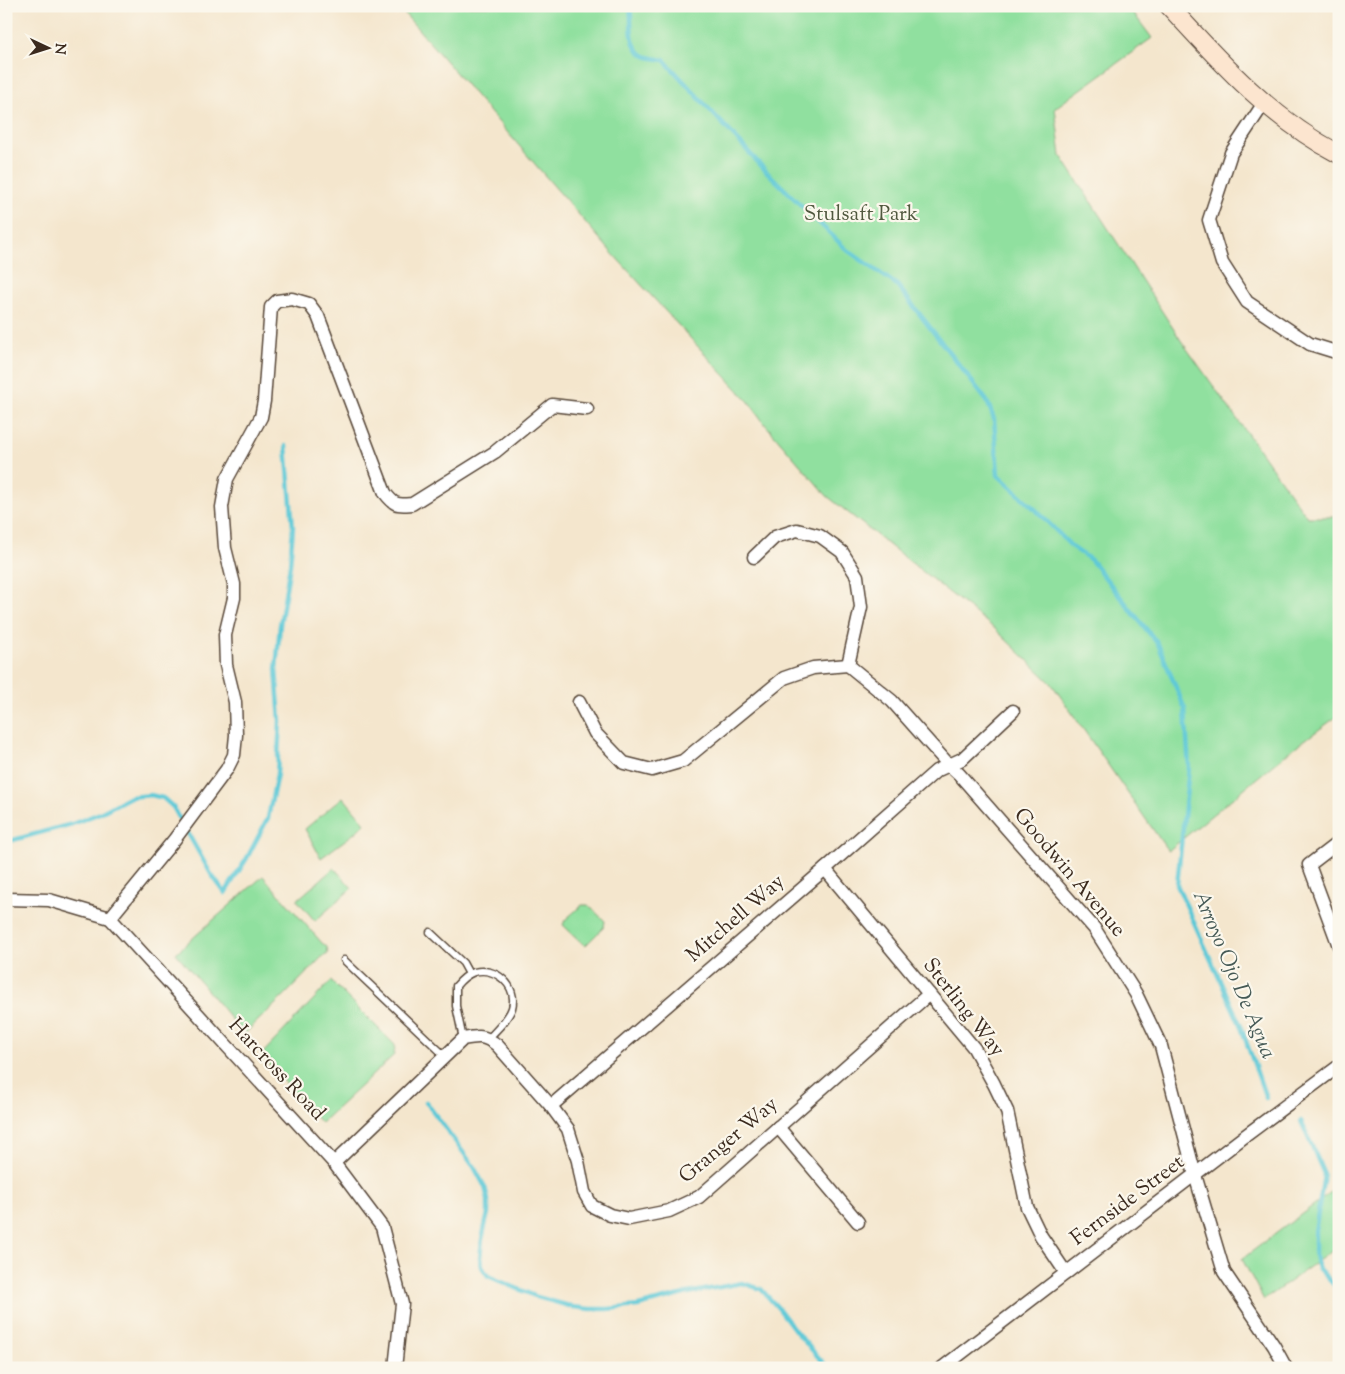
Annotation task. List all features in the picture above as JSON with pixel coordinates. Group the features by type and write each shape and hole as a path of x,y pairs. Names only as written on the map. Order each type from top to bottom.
{"main road":[{"path":"1169,6 1228,70 1264,103 1320,145 1339,154"}],"street":[{"path":"1264,103 1230,153 1209,220 1219,255 1222,263 1247,302 1310,344 1339,353"},
{"path":"6,899 48,900 110,918 191,818 227,769 234,754 236,735 235,702 226,664 225,635 234,598 234,584 225,548 222,507 227,479 260,417 264,401 271,307 277,301 292,299 309,304 318,316 385,493 389,499 398,505 412,504 495,452 552,405 587,409"},
{"path":"579,702 595,733 624,763 652,770 683,761 784,678 813,668 848,665 861,607 857,576 842,552 820,536 797,530 775,537 754,557"},
{"name":"Goodwin Avenue","path":"848,665 892,702 959,774 1094,928 1136,994 1161,1046 1195,1175 1224,1272 1274,1346 1286,1368"},
{"name":"Mitchell Way","path":"552,1106 936,771 962,759 1013,712"},
{"path":"1339,842 1309,865 1339,946"},
{"name":"Sterling Way","path":"825,869 974,1048 1007,1111 1027,1207 1041,1236 1066,1273"},
{"name":"Harcross Road","path":"110,918 334,1163 382,1227 402,1304 395,1368"},
{"name":"Granger Way","path":"488,1039 497,1045 552,1106 568,1129 578,1161 584,1192 592,1206 610,1214 629,1219 668,1211 699,1197 929,994"},
{"path":"334,1163 463,1039 477,1036 488,1039"},
{"name":"Fernside Street","path":"942,1368 1339,1066"},
{"path":"778,1127 858,1222"}],"lane":[{"path":"430,932 462,963 469,974"},
{"path":"344,960 445,1056"},
{"path":"463,1039 456,1006 456,986 465,976 476,971 498,975 507,983 513,995 512,1007 508,1015 488,1039"}],"green space":[{"name":"Stulsaft Park","path":"398,6 1128,6 1152,38 1055,108 1061,156 1182,342 1307,517 1339,517 1339,715 1291,750 1168,851 1051,683 994,628 827,496 764,423 749,402 612,253"},
{"path":"343,797 365,823 321,858 305,829"},
{"path":"334,868 352,888 315,921 297,900"},
{"path":"263,876 327,947 328,954 322,957 244,1034 176,953"},
{"path":"582,905 588,905 605,921 604,927 585,946 563,925 565,920"},
{"path":"331,981 395,1045 394,1055 321,1123 261,1055"},
{"path":"1339,1186 1339,1246 1264,1300 1242,1259"}],"waterway":[{"name":"Arroyo Ojo De Agua","path":"630,6 632,35 636,48 648,57 664,60 767,172 847,250 897,285 987,401 994,419 998,475 1072,547 1091,560 1158,644 1185,709 1189,768 1177,885 1240,1024 1266,1098"},
{"path":"6,842 72,824 100,813 130,797 151,795 163,798 173,807 211,874 225,893 247,858 268,818 277,774 280,721 276,669 280,625 290,565 293,527 286,446"},
{"path":"426,1102 474,1167 485,1187 488,1213 480,1258 482,1267 488,1276 537,1297 573,1307 590,1309 638,1306 688,1293 742,1283 761,1289 828,1368"},
{"name":"Arroyo Ojo De Agua","path":"1301,1121 1324,1174 1315,1232 1315,1255 1318,1268 1339,1290"}]}
